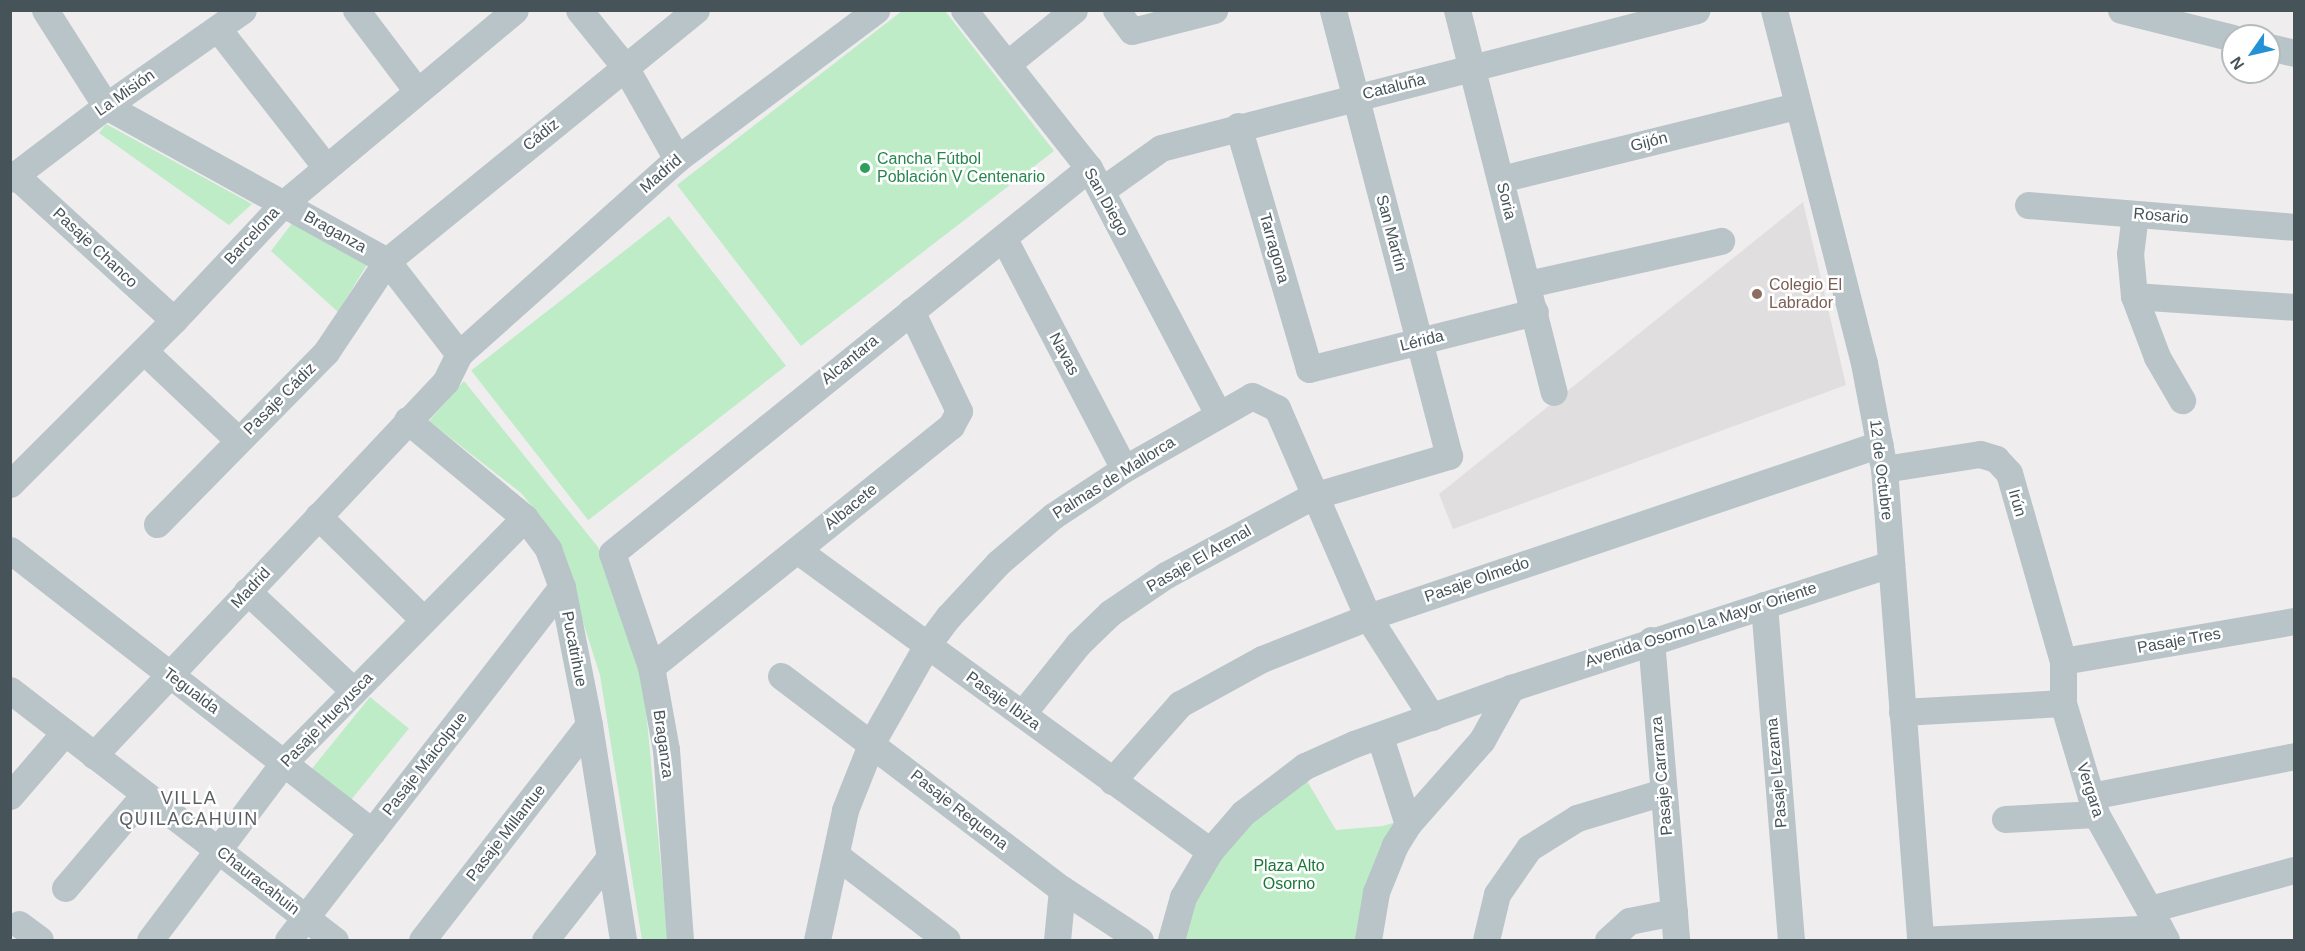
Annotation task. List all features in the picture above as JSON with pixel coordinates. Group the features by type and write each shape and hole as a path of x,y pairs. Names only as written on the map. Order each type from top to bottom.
{"street":[{"path":"45,10 106,106"},
{"name":"La Misión","path":"13,177 106,106 243,10"},
{"path":"356,10 417,91"},
{"name":"Barcelona","path":"10,484 144,351 283,204 325,166 515,10"},
{"path":"579,10 625,67 676,159"},
{"name":"Cádiz","path":"387,261 696,10"},
{"name":"Madrid","path":"459,354 676,159 876,10"},
{"name":"San Diego","path":"964,10 1095,179 1218,414"},
{"path":"1007,64 1074,10"},
{"path":"1116,10 1132,31 1214,10"},
{"name":"San Martín","path":"1333,10 1449,456"},
{"name":"Soria","path":"1457,10 1554,392"},
{"name":"Cataluña","path":"1095,179 1161,148 1238,126 1697,10"},
{"name":"12 de Octubre","path":"1774,10 1864,363 1882,456 1920,940"},
{"path":"2121,10 2221,35"},
{"path":"218,29 325,166"},
{"name":"Braganza","path":"106,106 387,261 459,354"},
{"name":"Gijón","path":"1501,179 1797,106"},
{"name":"Tarragona","path":"1238,126 1309,369"},
{"name":"Pasaje Chanco","path":"13,177 174,320"},
{"name":"Alcantara","path":"612,553 911,311 1004,239 1095,179"},
{"name":"Rosario","path":"2028,206 2295,227"},
{"path":"2135,214 2130,253 2134,296 2157,357 2182,400"},
{"name":"Navas","path":"1004,239 1124,469"},
{"path":"1528,284 1721,241"},
{"name":"Pasaje Cádiz","path":"157,524 326,352 387,261"},
{"path":"2134,296 2295,307"},
{"name":"Albacete","path":"651,667 951,426 959,411 911,311"},
{"name":"Lérida","path":"1309,369 1535,312"},
{"path":"144,351 238,440"},
{"path":"407,420 446,381 459,354"},
{"name":"Palmas de Mallorca","path":"817,940 837,856 845,810 872,742 927,645 972,589 1025,538 1124,469 1252,396 1277,408 1313,496 1368,617 1432,717"},
{"name":"Madrid","path":"94,755 407,420"},
{"name":"Pucatrihue","path":"407,420 525,518 548,549 562,587 589,725 623,940"},
{"name":"Irún","path":"1882,456 1980,454 2004,465 2063,661"},
{"name":"Pasaje El Arenal","path":"1022,714 1077,644 1110,613 1166,574 1313,496 1449,456"},
{"name":"Pasaje Olmedo","path":"1112,781 1180,704 1262,659 1368,617 1882,456"},
{"path":"318,516 424,620"},
{"name":"Pasaje Hueyusca","path":"150,940 216,848 284,762 525,518"},
{"name":"Tegualda","path":"10,550 372,832"},
{"name":"Pasaje Ibiza","path":"797,550 1210,851"},
{"name":"Braganza","path":"612,553 651,667 666,750 680,940"},
{"name":"Avenida Osorno La Mayor Oriente","path":"1171,940 1183,897 1210,851 1243,813 1282,780 1329,754 1650,640 1891,564"},
{"name":"Pasaje Maicolpue","path":"288,940 562,587"},
{"path":"248,591 354,691"},
{"name":"Pasaje Lezama","path":"1764,605 1791,940"},
{"name":"Pasaje Tres","path":"2063,661 2295,621"},
{"name":"Pasaje Carranza","path":"1650,640 1676,940"},
{"name":"Vergara","path":"2063,661 2063,703 2093,805 2159,926"},
{"name":"Pasaje Requena","path":"781,676 872,742 1062,889 1140,940"},
{"path":"1368,940 1384,868 1408,824 1482,740 1510,688"},
{"name":"Chauracahuin","path":"10,690 335,940"},
{"path":"1902,712 2063,703"},
{"name":"Pasaje Millantue","path":"422,940 589,725"},
{"path":"10,796 65,732"},
{"path":"1380,736 1408,824"},
{"path":"2005,819 2093,805 2295,756"},
{"path":"1486,940 1491,912 1506,877 1544,836 1577,818 1663,792"},
{"path":"65,888 145,794"},
{"path":"837,856 947,940"},
{"path":"545,940 610,857"},
{"path":"1920,940 2046,937 2159,926 2295,870"},
{"path":"1058,940 1062,889"},
{"path":"1608,940 1629,921 1674,912"}],"shaded area":[{"name":"Colegio El Labrador","path":"1803,202 1846,385 1453,529 1439,494"}],"green space":[{"name":"Cancha Fútbol Población V Centenario","path":"902,11 945,11 1054,151 801,346 677,185"},
{"path":"106,124 252,204 229,225 99,133"},
{"path":"669,216 786,366 588,520 471,371"},
{"path":"293,222 368,263 338,312 271,251"},
{"path":"464,381 598,547 643,679 668,940 642,940 600,675 564,563 542,518 521,493 429,421"},
{"path":"370,697 409,728 350,801 311,769"},
{"name":"Plaza Alto Osorno","path":"1307,781 1336,830 1383,826 1402,820 1358,940 1180,940 1191,900 1239,831"}],"place":[{"name":"Cancha Fútbol Población V Centenario","path":"865,168"},
{"name":"Colegio El Labrador","path":"1757,294"}],"district":[{"name":"VILLA QUILACAHUIN","path":"189,809"}]}
